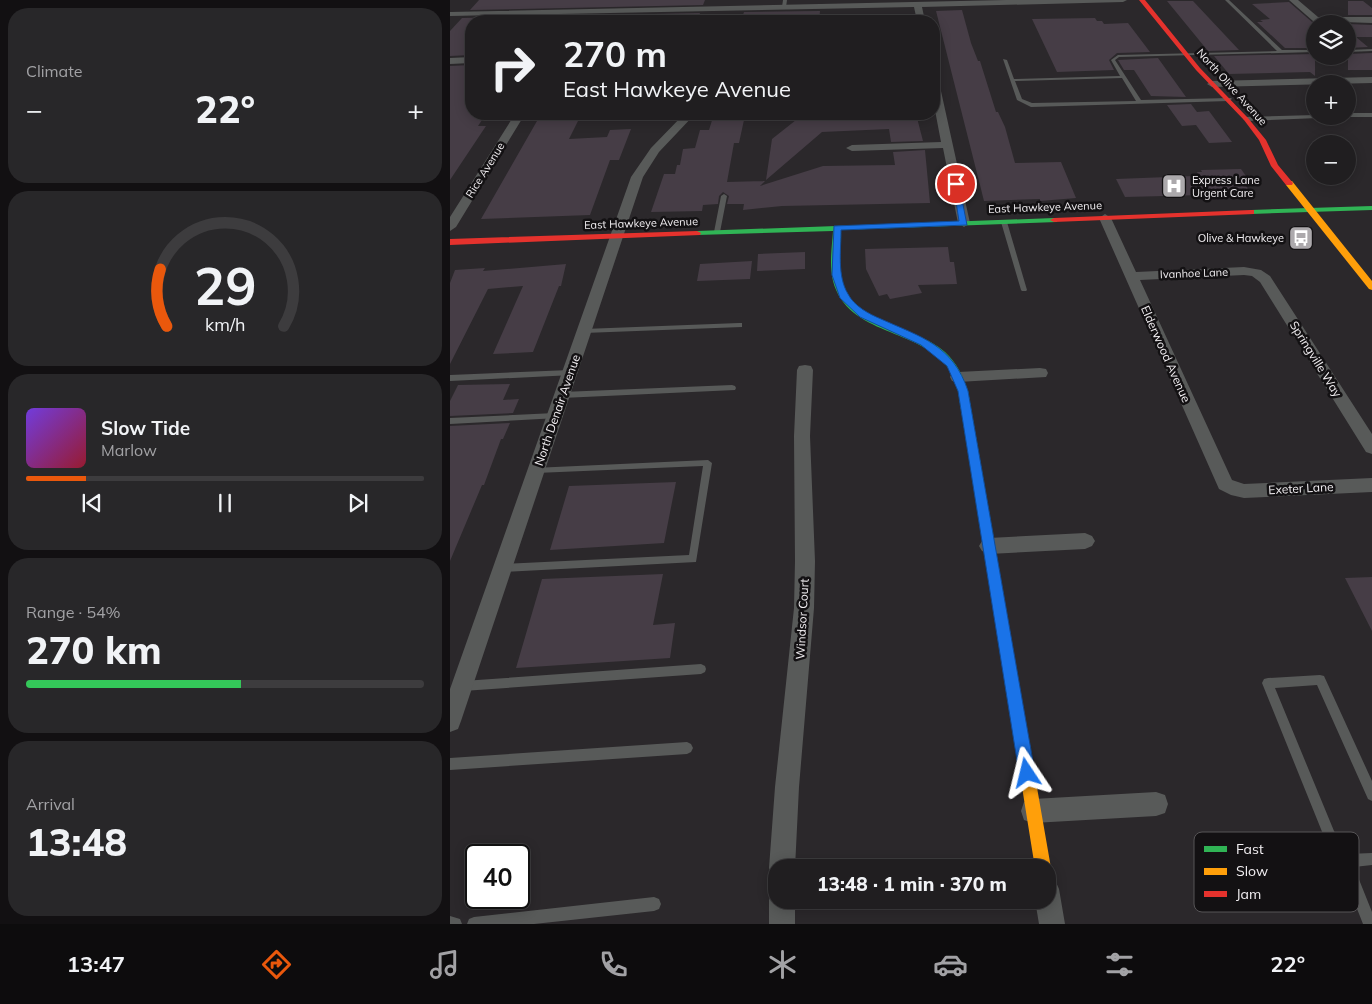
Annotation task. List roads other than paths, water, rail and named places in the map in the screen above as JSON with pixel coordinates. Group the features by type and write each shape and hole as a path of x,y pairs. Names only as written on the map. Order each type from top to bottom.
{"street":[{"path":"450,14 725,8 785,4 917,4 1123,0"},
{"name":"North Olive Avenue","path":"1142,0 1186,55 1246,118 1262,140 1272,162 1372,287"},
{"path":"1293,0 1316,19 1372,20"},
{"path":"917,4 920,15"},
{"path":"450,60 465,60"},
{"path":"1212,84 1372,80"},
{"path":"940,113 964,223"},
{"name":"Rice Avenue","path":"450,227 516,120"},
{"name":"North Denair Avenue","path":"450,721 634,185 644,163 660,143 684,120"},
{"path":"852,148 947,145"},
{"name":"East Hawkeye Avenue","path":"450,242 1372,208"},
{"name":"Elderwood Avenue","path":"1105,218 1221,480 1230,488"},
{"path":"837,228 836,275 844,296 864,315 916,338 939,353 951,364 963,391 1041,859"},
{"name":"Ivanhoe Lane","path":"1131,276 1244,271 1256,273"},
{"name":"Springville Way","path":"1256,273 1265,279 1372,448"},
{"name":"Windsor Court","path":"783,859 787,787 804,608 805,561 802,436 805,370"},
{"path":"958,377 1040,373"},
{"name":"Exeter Lane","path":"1230,488 1244,491 1372,485"},
{"path":"989,546 1084,541"},
{"path":"1033,811 1156,804"},
{"path":"782,909 782,924"},
{"path":"1049,909 1052,924"}],"lane":[{"path":"1227,0 1281,52"},
{"path":"1356,51 1372,50"},
{"path":"1139,102 1113,60 1118,56 1306,52"},
{"path":"1005,60 1020,100 1031,105 1229,99"},
{"path":"1013,80 1123,77"},
{"path":"1356,115 1372,114"},
{"path":"1246,118 1306,116"},
{"path":"717,232 724,196"},
{"path":"1004,222 1024,290"},
{"path":"584,331 739,325"},
{"path":"450,378 570,372"},
{"path":"562,395 732,388"},
{"path":"450,421 555,416"},
{"path":"503,568 693,559 708,464 536,470"},
{"path":"462,686 701,669"},
{"path":"1328,832 1268,683 1320,680 1372,795"},
{"path":"450,764 687,748"},
{"path":"1359,860 1372,859"},
{"path":"1359,897 1370,924"},
{"path":"474,924 654,904"},
{"path":"450,923 455,924"}],"place":[{"name":"Express Lane Urgent Care","path":"1174,186"},
{"name":"Olive & Hawkeye","path":"1301,238"}]}
